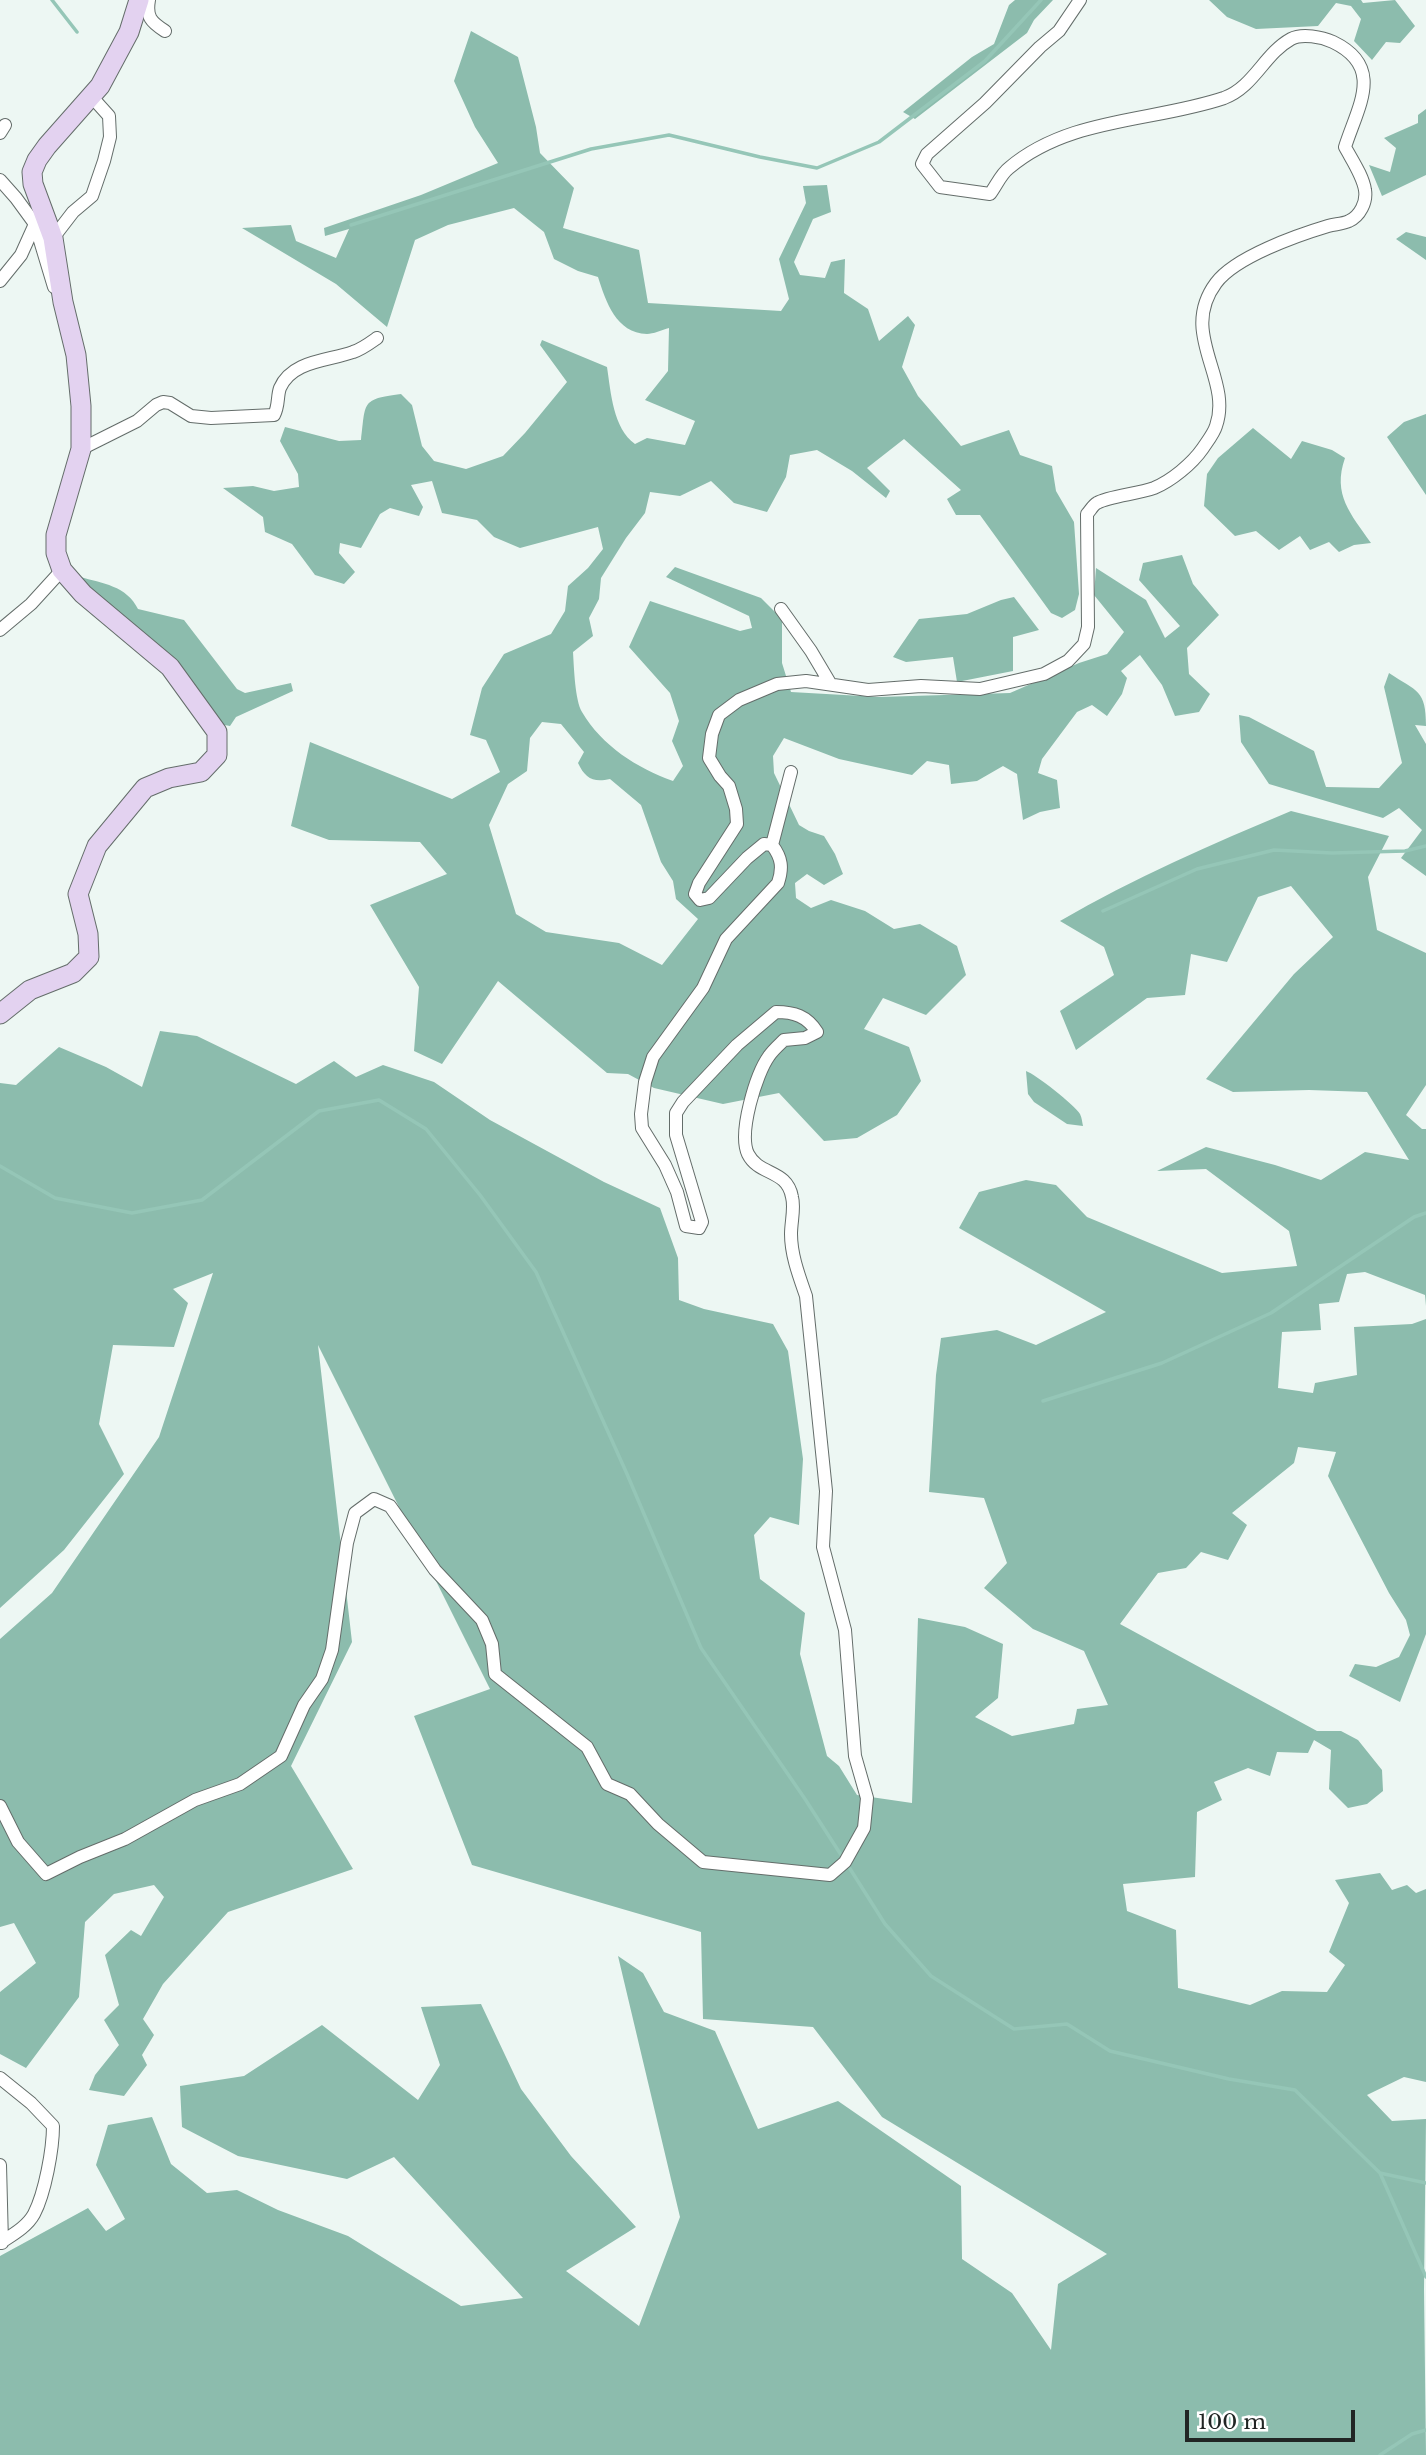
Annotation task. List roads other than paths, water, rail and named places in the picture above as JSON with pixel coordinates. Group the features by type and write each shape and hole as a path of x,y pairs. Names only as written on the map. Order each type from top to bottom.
{"main road":[{"path":"0,1014 30,990 73,973 89,957 88,934 78,894 97,846 145,788 169,778 201,772 217,755 217,732 170,667 83,594 62,570 56,553 56,535 81,449 81,406 76,355 63,302 53,238 33,184 32,172 47,146 100,86 129,32 139,0"}],"street":[{"path":"149,0 149,19 165,31"},
{"path":"0,1806 18,1842 46,1874 125,1839 195,1800 240,1784 282,1756 304,1705 322,1679 332,1650 347,1543 355,1513 374,1499 390,1506 435,1570 482,1620 492,1644 495,1674 587,1747 607,1783 630,1794 658,1824 704,1862 830,1875 845,1862 864,1828 867,1798 855,1756 845,1630 823,1547 826,1491 806,1297 796,1268 791,1236 793,1198 788,1183 779,1175 763,1169 748,1153 745,1133 759,1075 769,1056 784,1040 804,1038 817,1032 811,1022 792,1012 776,1012 737,1045 683,1102 676,1113 677,1135 702,1222 699,1227 687,1226 677,1192 665,1165 642,1128 645,1082 653,1057 703,988 726,939 779,883 782,873 781,856 772,845 764,844 709,898 700,900 695,894 699,883 737,824 729,786 709,758 712,734 719,715 755,691 777,684 806,681 868,690 921,686 980,689 1044,674 1068,661 1084,644 1088,626 1087,514 1096,503 1156,487 1174,476 1201,450 1216,425 1219,407 1217,384 1206,356 1203,307 1217,281 1249,256 1284,241 1350,221 1363,206 1365,190 1345,147 1364,96 1366,83 1355,57 1345,48 1313,37 1294,37 1278,49 1249,82 1234,94 1156,116 1094,127 1051,141 1007,169 990,194 940,187 922,164 927,154 985,103 1059,31 1080,0"},
{"path":"53,238 73,212 92,195 104,161 110,137 109,116 92,96"},
{"path":"0,168 16,198"},
{"path":"0,180 35,224 48,270 63,302"},
{"path":"0,281 21,255 35,224"},
{"path":"81,449 137,421 163,401 191,416 211,418 274,415 278,408 280,388 289,376 304,365 355,352 377,338"},
{"path":"0,630 31,604 62,570"},
{"path":"782,609 830,683"},
{"path":"772,845 791,772"},
{"path":"0,2078 31,2103 53,2126 53,2151 34,2213 25,2225 1,2243"},
{"path":"0,2165 1,2243"}],"waterway":[{"path":"52,0 77,32"},
{"path":"351,225 591,149 669,135 817,168 879,142 985,61 1041,0"},
{"path":"1103,911 1197,869 1274,850 1332,853 1405,851 1426,846"},
{"path":"0,1166 55,1198 132,1213 202,1200 319,1111 379,1100 426,1129 480,1195 536,1272 627,1474 701,1648 843,1858"},
{"path":"1043,1401 1162,1363 1271,1313 1414,1217 1426,1213"},
{"path":"847,1864 885,1924 931,1976 1014,2029 1067,2024 1110,2051 1229,2079 1295,2090 1380,2173 1426,2277"},
{"path":"1380,2173 1426,2183"},
{"path":"1380,2455 1412,2434 1426,2430"}]}
